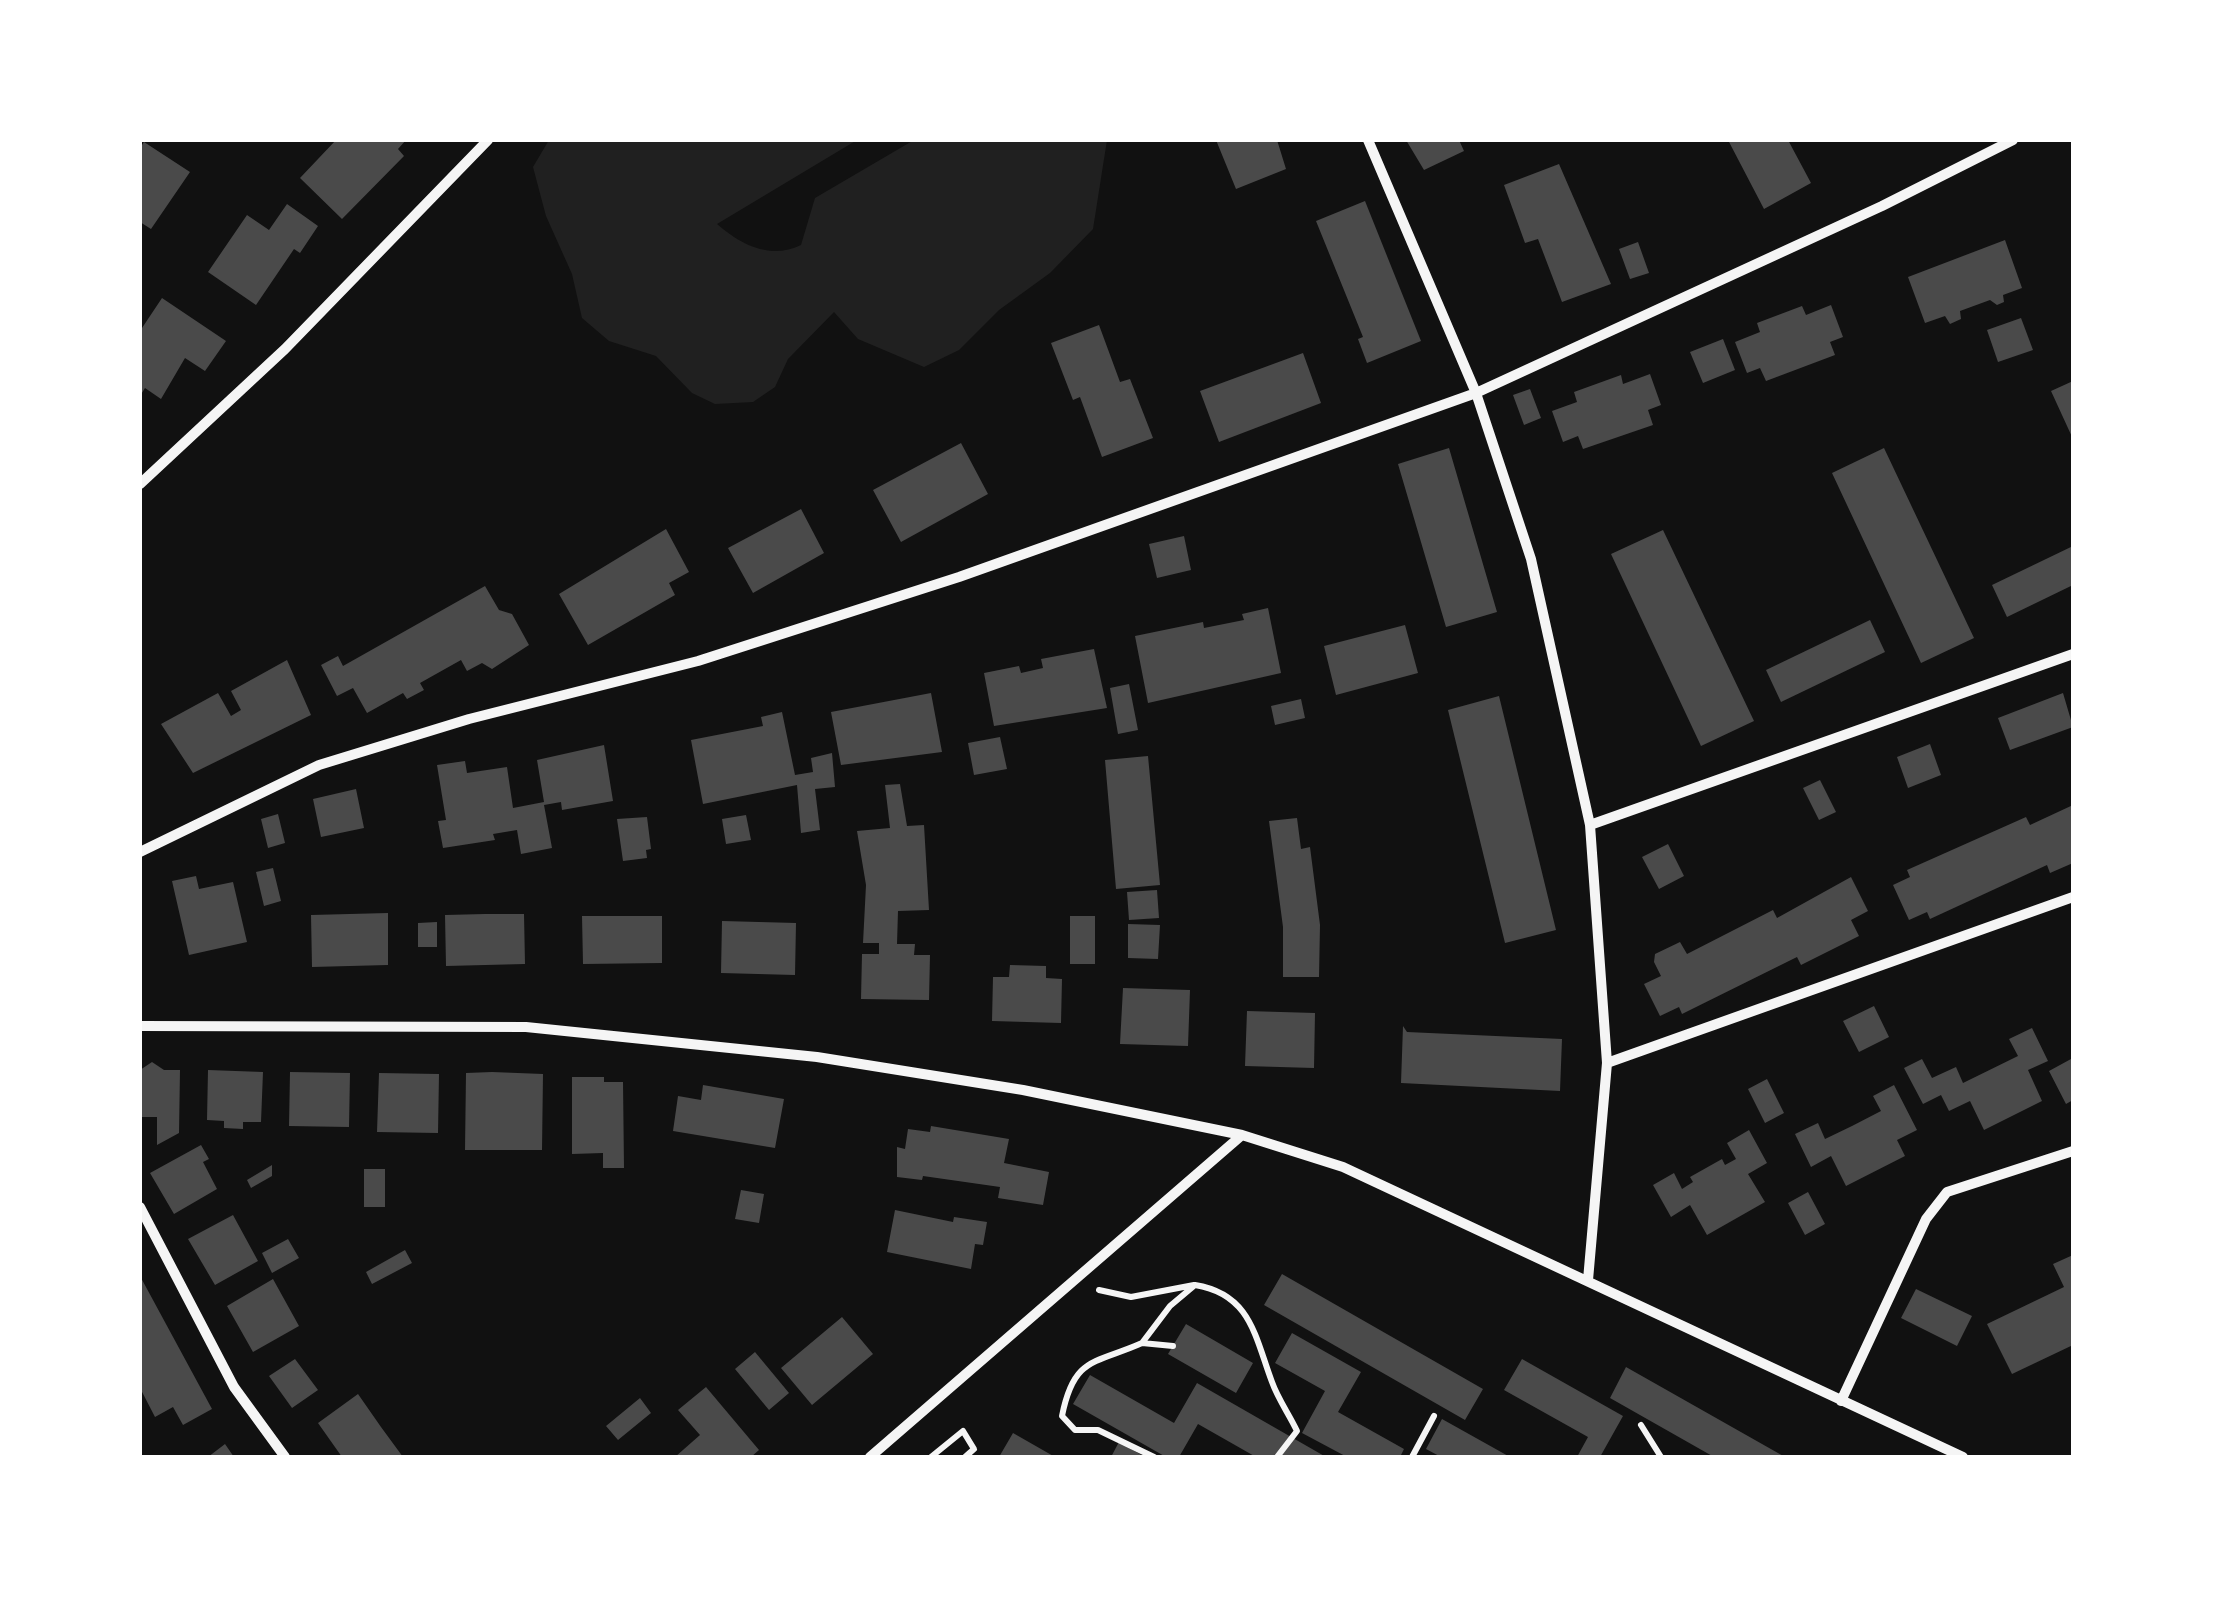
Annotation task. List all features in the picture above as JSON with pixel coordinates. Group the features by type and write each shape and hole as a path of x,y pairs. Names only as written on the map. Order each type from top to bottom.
{"street":[{"path":"140,484 285,349 488,140"},
{"path":"1368,140 1476,393 1530,559 1590,825 1607,1063 1588,1280"},
{"path":"140,852 319,765 469,719 735,649 958,577 1476,393 1882,206 2012,140"},
{"path":"1590,825 2073,654"},
{"path":"1607,1063 2073,897"},
{"path":"140,1026 526,1027 817,1057 1023,1090 1242,1135 1342,1167 1964,1457"},
{"path":"870,1457 1242,1135"},
{"path":"1841,1401 1926,1219 1947,1192 2073,1151"},
{"path":"140,1207 234,1387 284,1457"}],"path":[{"path":"1142,1343 1170,1306 1195,1285"},
{"path":"1116,1293 1131,1297 1195,1285 1234,1298 1246,1311 1275,1390 1296,1431 1277,1457"},
{"path":"1154,1457 1118,1437 1076,1430 1062,1416 1074,1377 1093,1360 1142,1343 1173,1346"},
{"path":"1412,1457 1434,1416"},
{"path":"1640,1425 1662,1457"},
{"path":"931,1457 963,1431 974,1449 964,1457"}],"shaded area":[{"path":"549,140 857,140 717,224 746,244 779,251 801,245 815,198 914,140 1107,140 1093,229 1050,273 999,310 959,350 924,367 858,339 834,312 788,359 775,387 753,402 715,404 692,393 656,356 609,341 582,318 572,274 546,216 533,167"}],"building":[{"path":"336,140 406,140 398,149 404,156 342,219 300,178"},
{"path":"1216,140 1277,140 1286,169 1236,189"},
{"path":"1406,140 1459,140 1464,151 1424,170"},
{"path":"1728,140 1788,140 1811,183 1764,209"},
{"path":"144,142 190,172 151,229 140,222 140,148"},
{"path":"1559,164 1611,284 1562,302 1538,239 1525,243 1504,185"},
{"path":"1365,201 1421,341 1367,363 1358,339 1363,337 1316,221"},
{"path":"287,204 318,226 300,253 294,249 256,305 208,272 247,215 269,230"},
{"path":"2005,240 2022,288 2003,295 2004,302 1997,305 1990,300 1960,311 1961,319 1950,324 1945,316 1925,323 1908,277"},
{"path":"1638,242 1649,273 1630,279 1619,249"},
{"path":"162,298 226,341 205,371 185,358 161,399 145,388 140,396 140,331"},
{"path":"1831,305 1843,337 1830,342 1835,355 1766,381 1760,368 1747,373 1735,342 1760,332 1757,323 1802,306 1806,315"},
{"path":"2021,318 2033,350 1998,362 1987,330"},
{"path":"1099,325 1120,382 1130,379 1153,438 1102,457 1080,397 1073,400 1051,343"},
{"path":"1723,339 1735,370 1703,383 1690,352"},
{"path":"1303,353 1321,403 1219,442 1200,391"},
{"path":"1650,374 1661,405 1648,410 1653,425 1583,449 1578,436 1563,442 1552,411 1577,402 1574,392 1621,375 1623,384"},
{"path":"2073,381 2073,439 2051,391"},
{"path":"1530,389 1541,418 1524,425 1513,395"},
{"path":"961,443 988,494 901,542 873,490"},
{"path":"1449,448 1497,612 1446,627 1398,464"},
{"path":"1884,448 1974,638 1921,663 1832,473"},
{"path":"801,509 824,553 753,593 728,548"},
{"path":"666,529 689,572 669,583 675,595 588,645 559,594"},
{"path":"1663,530 1754,721 1701,746 1611,554"},
{"path":"1184,536 1191,570 1157,578 1149,544"},
{"path":"2073,546 2073,585 2007,617 1992,585"},
{"path":"485,586 499,610 512,614 529,645 492,669 482,663 467,671 461,660 420,683 424,690 407,699 403,693 367,713 353,688 337,696 321,665 338,656 343,666"},
{"path":"1268,608 1281,673 1148,703 1135,636 1203,622 1204,628 1244,620 1242,614"},
{"path":"1870,620 1885,652 1781,702 1766,670"},
{"path":"1405,625 1418,673 1336,695 1324,646"},
{"path":"1094,649 1107,708 994,726 984,673 1019,666 1021,673 1043,668 1041,659"},
{"path":"287,660 311,715 193,773 161,724 218,693 231,716 241,710 231,691"},
{"path":"1129,684 1138,730 1118,734 1110,688"},
{"path":"931,693 942,752 841,765 831,712"},
{"path":"2063,693 2073,727 2010,750 1998,718"},
{"path":"1499,696 1556,930 1505,943 1448,710"},
{"path":"1301,699 1305,718 1275,725 1271,706"},
{"path":"782,712 795,775 813,772 811,758 832,753 835,787 815,789 820,830 801,833 797,785 703,804 691,740 763,726 761,717"},
{"path":"1000,737 1007,769 974,775 968,743"},
{"path":"1930,744 1941,775 1908,788 1897,757"},
{"path":"604,745 613,801 562,810 561,802 544,805 552,848 521,854 517,830 493,834 495,840 443,848 438,821 446,820 437,765 465,761 467,773 507,767 513,808 544,802 537,760"},
{"path":"1148,756 1160,885 1116,889 1105,760"},
{"path":"1820,780 1836,812 1819,820 1803,788"},
{"path":"900,784 907,826 924,825 929,910 898,911 897,944 915,944 914,955 930,955 929,1000 861,999 862,954 879,954 879,943 863,943 866,885 857,831 890,828 885,785"},
{"path":"356,789 364,828 321,837 313,799"},
{"path":"2073,805 2073,863 2050,873 2047,865 1930,919 1927,912 1909,920 1893,885 1910,877 1907,870 2026,817 2030,825"},
{"path":"278,814 285,843 268,848 261,819"},
{"path":"746,815 751,840 726,844 722,819"},
{"path":"647,817 651,849 646,850 647,858 623,861 617,819"},
{"path":"1297,818 1301,849 1310,847 1320,925 1319,977 1283,977 1283,927 1269,821"},
{"path":"1668,844 1684,876 1659,889 1642,857"},
{"path":"273,868 281,901 264,906 256,872"},
{"path":"196,876 199,889 233,882 247,942 189,955 172,881"},
{"path":"1851,877 1868,911 1851,920 1859,936 1801,965 1797,957 1682,1014 1679,1007 1660,1016 1644,984 1661,976 1654,962 1655,954 1680,942 1687,954 1773,910 1777,918"},
{"path":"1157,890 1159,918 1129,920 1127,892"},
{"path":"388,913 388,965 312,967 311,915"},
{"path":"524,914 525,964 446,966 445,915"},
{"path":"582,916 662,916 662,963 583,964"},
{"path":"1070,916 1095,916 1095,964 1070,964"},
{"path":"722,921 796,923 795,975 721,973"},
{"path":"437,922 437,947 418,947 418,923"},
{"path":"1128,924 1160,925 1158,959 1128,958"},
{"path":"1010,965 1046,966 1046,978 1062,979 1061,1023 992,1021 993,977 1009,977"},
{"path":"1123,988 1190,990 1188,1046 1120,1044"},
{"path":"1874,1006 1889,1037 1859,1052 1843,1021"},
{"path":"1247,1011 1315,1013 1314,1068 1245,1066"},
{"path":"1403,1026 1407,1032 1562,1039 1560,1091 1401,1083"},
{"path":"2032,1028 2048,1061 2028,1070 2042,1101 1984,1130 1970,1101 1949,1111 1941,1095 1923,1104 1904,1068 1922,1059 1932,1078 1956,1067 1963,1083 2018,1056 2009,1039"},
{"path":"2071,1059 2073,1100 2066,1104 2049,1071"},
{"path":"152,1062 164,1070 180,1070 179,1133 157,1145 157,1117 140,1117 140,1070"},
{"path":"208,1070 263,1072 261,1122 243,1122 243,1129 224,1128 224,1121 207,1120"},
{"path":"290,1072 350,1073 349,1127 289,1126"},
{"path":"379,1073 439,1074 438,1133 377,1132"},
{"path":"466,1073 543,1074 542,1150 465,1150"},
{"path":"572,1077 604,1077 604,1082 623,1082 624,1168 603,1168 603,1153 572,1154"},
{"path":"1767,1079 1784,1113 1765,1123 1748,1089"},
{"path":"703,1085 784,1099 775,1148 673,1131 678,1096 701,1100"},
{"path":"1894,1085 1917,1130 1897,1140 1905,1156 1846,1186 1831,1156 1811,1167 1795,1134 1818,1123 1825,1139 1852,1126 1881,1111 1873,1096"},
{"path":"931,1126 1009,1139 1004,1163 1049,1172 1043,1205 998,1198 1000,1187 923,1176 922,1180 897,1177 897,1147 905,1149 908,1129 930,1132"},
{"path":"1749,1130 1767,1163 1748,1174 1765,1202 1707,1235 1690,1205 1671,1217 1653,1185 1674,1173 1682,1189 1693,1182 1690,1177 1722,1159 1725,1165 1736,1159 1727,1143"},
{"path":"201,1145 209,1159 203,1162 217,1189 174,1214 150,1173"},
{"path":"272,1165 272,1176 251,1188 247,1180"},
{"path":"364,1169 385,1169 385,1207 364,1207"},
{"path":"741,1190 764,1194 759,1223 735,1219"},
{"path":"1808,1192 1825,1224 1805,1235 1788,1203"},
{"path":"895,1210 953,1222 954,1217 987,1222 983,1245 975,1244 971,1269 887,1252"},
{"path":"233,1215 258,1261 215,1285 188,1239"},
{"path":"288,1239 299,1258 272,1273 262,1253"},
{"path":"405,1250 412,1263 372,1284 366,1272"},
{"path":"2073,1255 2073,1345 2012,1374 1987,1324 2064,1287 2053,1264"},
{"path":"1282,1274 1483,1389 1465,1420 1264,1305"},
{"path":"140,1276 212,1409 183,1425 173,1407 155,1417 140,1388"},
{"path":"273,1279 299,1326 253,1352 227,1306"},
{"path":"1916,1289 1972,1316 1957,1346 1901,1318"},
{"path":"842,1317 873,1354 812,1405 781,1368"},
{"path":"1186,1324 1253,1363 1236,1393 1168,1354"},
{"path":"1292,1333 1361,1372 1338,1412 1404,1449 1400,1457 1347,1457 1302,1433 1325,1391 1275,1363"},
{"path":"755,1352 789,1393 769,1410 735,1369"},
{"path":"295,1359 318,1390 292,1408 269,1376"},
{"path":"1522,1359 1623,1416 1600,1457 1577,1457 1588,1437 1504,1390"},
{"path":"1626,1367 1785,1457 1714,1457 1610,1398"},
{"path":"1090,1375 1174,1423 1197,1383 1326,1457 1256,1457 1198,1424 1179,1457 1166,1457 1073,1404"},
{"path":"706,1387 759,1450 751,1457 675,1457 700,1435 678,1410"},
{"path":"358,1394 403,1457 342,1457 318,1423"},
{"path":"640,1398 651,1413 618,1440 606,1426"},
{"path":"1442,1419 1510,1457 1441,1457 1426,1449"},
{"path":"1013,1433 1055,1457 999,1457"},
{"path":"1119,1442 1145,1457 1111,1457"},
{"path":"225,1444 234,1457 208,1457"}]}
